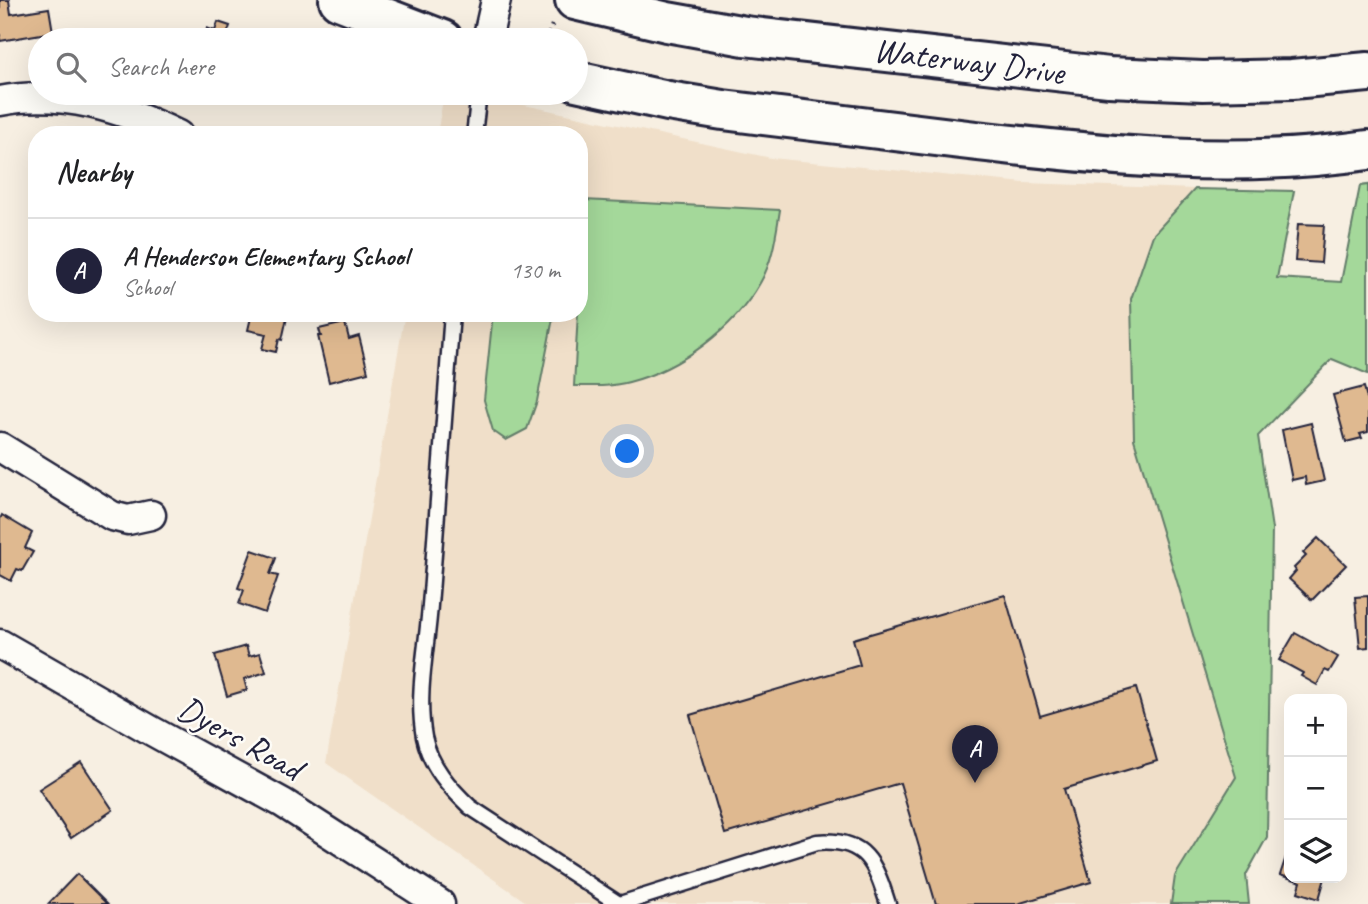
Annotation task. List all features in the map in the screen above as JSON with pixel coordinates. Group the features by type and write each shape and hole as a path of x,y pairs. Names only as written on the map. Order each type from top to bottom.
{"main road":[{"path":"339,0 412,28"},
{"name":"Waterway Drive","path":"563,12 667,22 745,36 1109,77 1203,81 1292,79 1368,72"},
{"path":"588,84 668,102 723,110 1057,151 1163,158 1269,159 1368,150"}],"street":[{"path":"490,28 496,0"},
{"path":"0,101 28,99"},
{"path":"100,105 158,126"},
{"path":"0,447 112,516 128,520 151,515"},
{"name":"Dyers Road","path":"0,644 152,732 283,803 439,904"}],"lane":[{"path":"475,126 478,105"},
{"path":"451,322 420,708 425,740 435,766 451,788 470,807 619,904 817,842 836,841 853,846 868,856 878,871 888,904"}],"path":[{"path":"554,28 563,12"}],"shaded area":[{"path":"442,105 524,105 771,158 1024,183 1195,189 1153,235 1227,685 1249,904 529,904 326,763 403,322 588,322 588,126 438,126"}],"green space":[{"path":"1368,185 1368,374 1332,359 1258,436 1272,529 1267,837 1246,875 1249,904 1171,904 1175,876 1236,777 1134,439 1131,299 1153,235 1195,189 1294,191 1277,278 1341,282 1360,186"},
{"path":"588,200 780,210 764,275 749,300 721,331 686,357 648,376 615,385 574,386 577,322 588,322"},
{"path":"492,322 552,322 537,401 527,429 506,440 493,431 484,400"}],"building":[{"path":"0,0 9,0 11,14 49,8 52,28 28,28 28,36 0,41"},
{"path":"218,22 230,26 229,28 216,28"},
{"path":"1298,224 1324,225 1321,263 1295,261"},
{"path":"250,322 286,322 276,352 262,349 266,334 248,330"},
{"path":"345,323 349,339 359,336 368,372 329,382 318,336 321,336 319,329"},
{"path":"1364,387 1368,402 1368,432 1360,434 1362,438 1346,442 1333,395"},
{"path":"1311,423 1324,481 1306,485 1305,477 1292,480 1282,430"},
{"path":"2,515 32,533 25,548 33,552 22,571 17,569 11,581 0,575"},
{"path":"1318,538 1346,565 1312,600 1289,579 1296,571 1294,568 1306,556 1303,553"},
{"path":"252,550 276,558 270,574 278,576 265,613 239,604 244,590 238,588"},
{"path":"1005,595 1040,716 1136,688 1157,761 1064,789 1091,882 1017,904 936,904 900,783 725,834 690,715 860,665 853,639"},
{"path":"1368,596 1368,647 1360,648 1355,597"},
{"path":"1295,633 1338,657 1329,672 1325,670 1317,685 1301,676 1303,673 1279,660"},
{"path":"246,646 249,656 260,653 266,672 244,679 247,690 227,696 215,655"},
{"path":"81,762 113,810 71,838 39,789"},
{"path":"77,874 107,904 48,904"},
{"path":"1301,883 1324,883 1319,899 1298,892"}],"place":[{"name":"A Henderson Elementary School","path":"975,783"}]}
